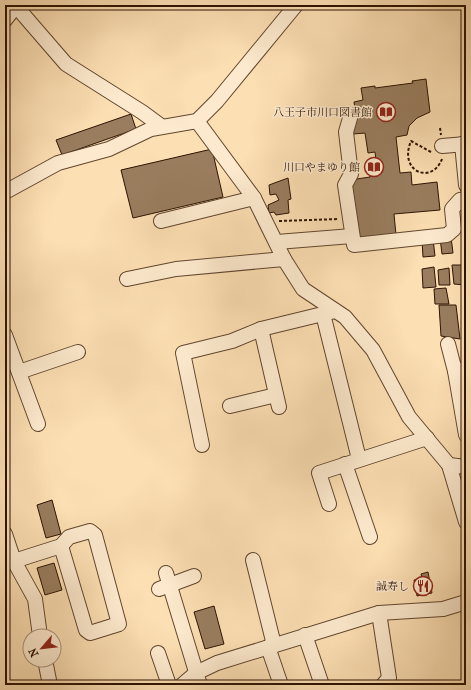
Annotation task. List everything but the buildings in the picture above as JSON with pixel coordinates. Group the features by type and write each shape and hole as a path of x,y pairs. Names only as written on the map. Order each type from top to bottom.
{"street":[{"path":"5,20 16,5 66,64 161,126"},
{"path":"5,192 58,163 110,149 151,129 161,126 197,121 217,101 296,5"},
{"path":"350,118 346,132 351,174 345,185 354,245 446,235 454,229 452,209 460,200 466,199"},
{"path":"197,121 254,198 267,221 284,259 303,289 329,312 345,317 372,350 410,418 449,465 466,522"},
{"path":"442,146 464,144 466,185"},
{"path":"169,222 254,198"},
{"path":"277,242 352,236"},
{"path":"127,279 176,269 284,259"},
{"path":"202,445 183,353 232,341 261,329 329,312"},
{"path":"329,312 359,459"},
{"path":"230,406 277,401 261,329"},
{"path":"5,335 38,424"},
{"path":"448,344 460,370 466,435"},
{"path":"19,372 78,352"},
{"path":"329,504 318,473 427,438"},
{"path":"345,464 370,537"},
{"path":"449,465 466,467"},
{"path":"14,561 61,546 69,537 90,531 95,535 119,624 90,632 86,630 61,546"},
{"path":"5,534 14,561 35,599 39,628"},
{"path":"253,560 271,646 281,685"},
{"path":"194,576 165,582 198,679"},
{"path":"182,685 198,679 217,663 379,613 443,609 466,602"},
{"path":"379,613 389,678 383,685"},
{"path":"306,636 322,685"},
{"path":"158,653 168,685"},
{"path":"47,668 50,685"}],"path":[{"path":"411,141 442,158 440,164 434,170 427,173 419,172 412,168 408,161 407,150 411,141"},
{"path":"267,221 350,218"}],"place":[{"name":"八王子市川口図書館","path":"386,112"},
{"name":"川口やまゆり館","path":"374,167"},
{"name":"誠寿し","path":"423,586"}]}
